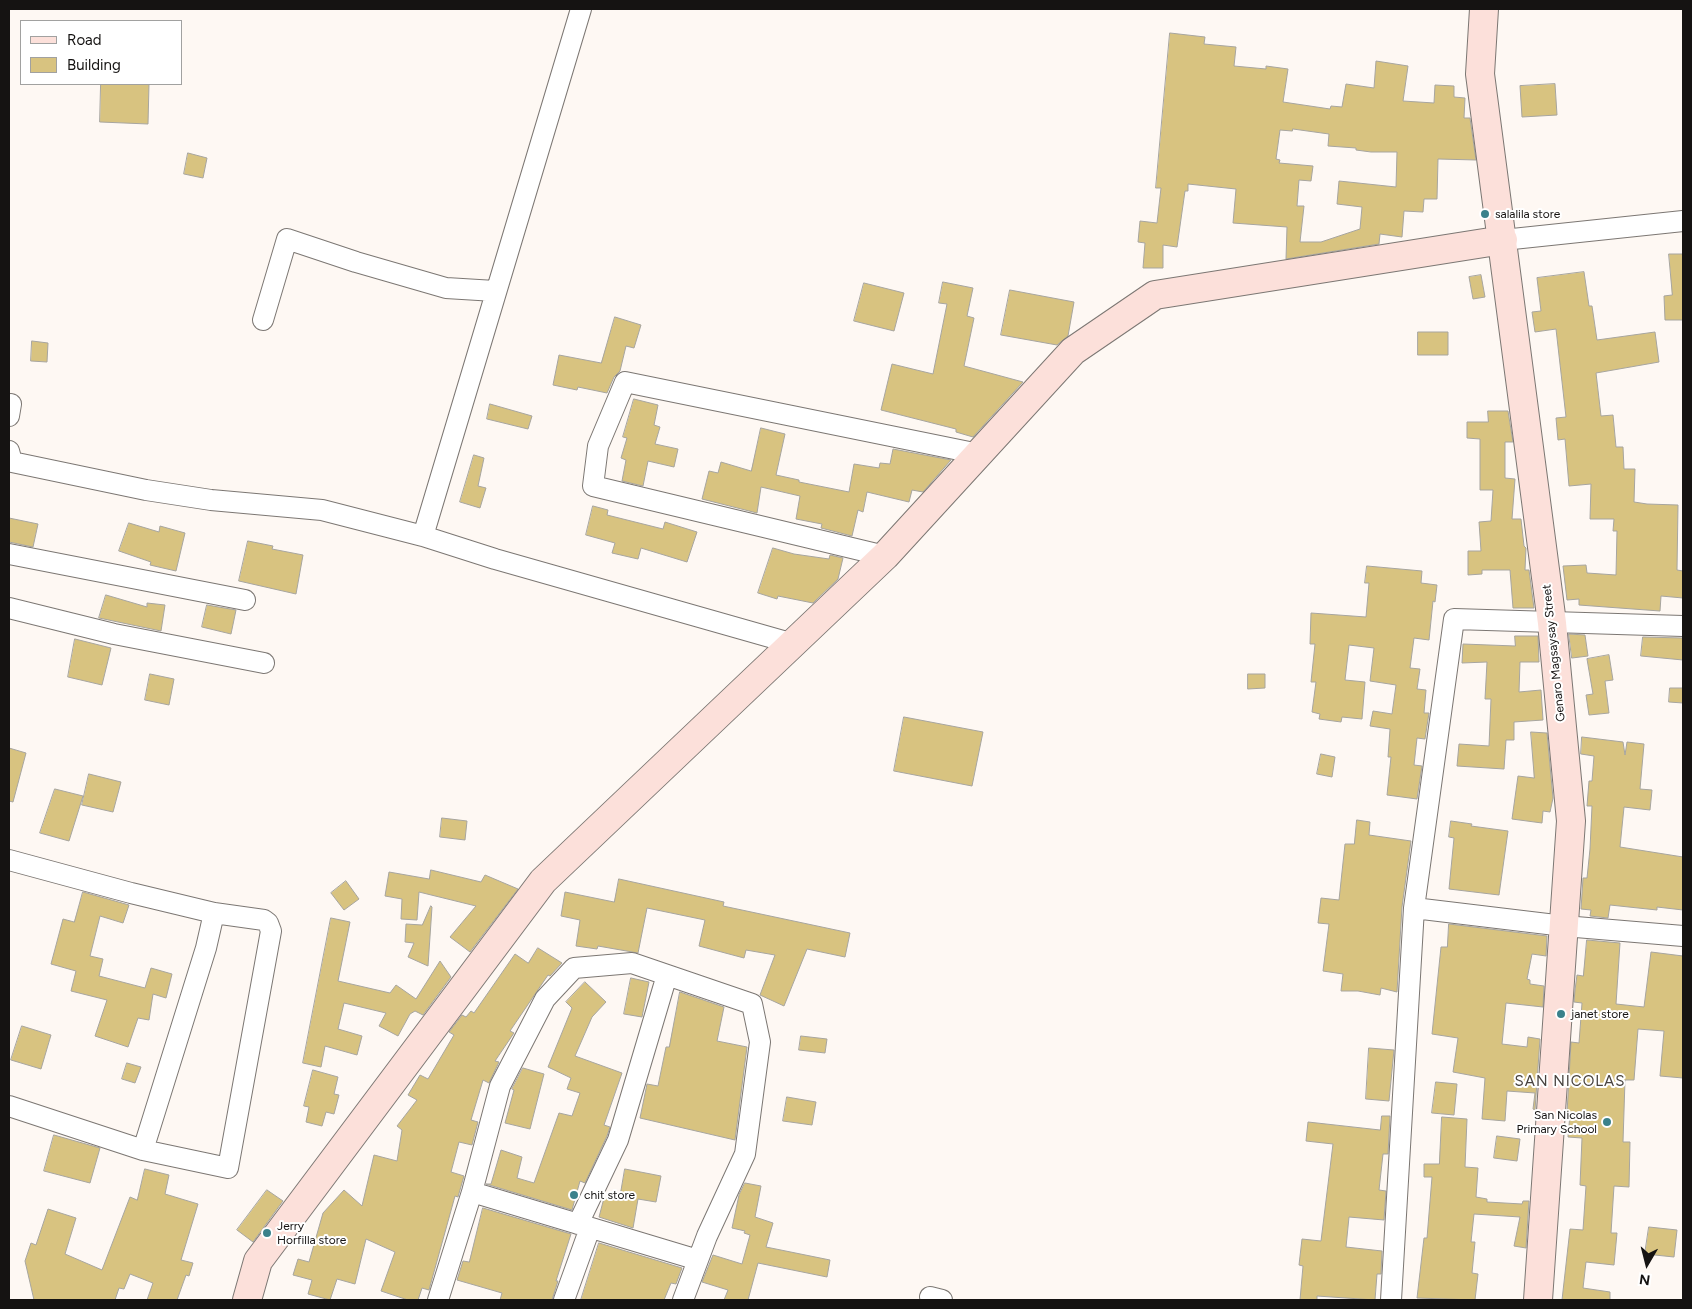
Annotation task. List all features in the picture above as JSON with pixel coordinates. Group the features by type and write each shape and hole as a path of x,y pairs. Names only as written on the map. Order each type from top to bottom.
{"street":[{"path":"423,536 495,292 582,9"},
{"name":"Genaro Magsaysay Street","path":"1484,9 1480,74 1491,172 1503,240 1552,623 1571,821 1538,1300"},
{"path":"247,1300 258,1261 543,881 885,556 1073,351 1155,294 1503,240 1683,221"},
{"path":"263,320 287,239 356,262 446,288 495,292"},
{"path":"885,556 593,486 598,446 625,382 979,454"},
{"path":"9,451 12,462 137,488 211,500 322,510 423,536 495,559 794,644"},
{"path":"9,554 245,600"},
{"path":"9,608 114,634 264,663"},
{"path":"1391,1300 1414,908 1454,618 1552,623 1683,626"},
{"path":"9,860 131,894 214,913 264,920 268,923 271,931 228,1168 143,1150 9,1106"},
{"path":"1414,908 1564,926 1683,936"},
{"path":"143,1150 204,957 214,913"},
{"path":"438,1300 472,1192 500,1086 545,999 574,968 632,963 752,1004 760,1042 745,1154 698,1260 683,1300"},
{"path":"564,1300 584,1226 618,1140 667,975"},
{"path":"472,1192 698,1260"}],"building":[{"path":"1170,33 1205,37 1204,44 1236,47 1234,66 1266,69 1266,66 1288,69 1283,102 1330,109 1331,106 1342,107 1346,84 1374,88 1376,61 1408,66 1403,101 1434,103 1435,85 1454,86 1454,97 1465,98 1464,118 1470,118 1476,160 1438,159 1437,199 1424,199 1423,212 1404,211 1402,237 1380,234 1379,244 1286,259 1287,227 1233,223 1236,189 1188,184 1188,191 1185,191 1177,247 1163,245 1163,268 1143,268 1145,243 1138,242 1140,221 1157,223 1161,188 1156,188","holes":["1293,129 1329,134 1328,146 1356,148 1356,150 1371,152 1397,152 1396,187 1339,181 1337,204 1362,207 1360,229 1321,242 1300,242 1304,206 1297,206 1299,180 1311,181 1313,166 1279,163 1280,160 1276,159 1280,130 1292,131"]},
{"path":"1555,84 1557,115 1522,117 1520,86"},
{"path":"101,85 149,85 148,124 100,122"},
{"path":"188,153 207,158 203,178 184,174"},
{"path":"1669,254 1683,254 1683,320 1665,320 1664,296 1672,295"},
{"path":"1584,272 1597,340 1655,332 1659,362 1596,373 1601,416 1613,415 1616,447 1623,447 1624,469 1635,469 1634,502 1678,505 1677,570 1683,571 1683,598 1661,596 1660,611 1579,605 1579,599 1567,600 1563,566 1586,565 1587,573 1616,575 1617,531 1613,531 1614,519 1590,519 1591,484 1569,486 1565,439 1558,440 1556,418 1566,417 1556,329 1535,332 1532,312 1541,311 1537,278"},
{"path":"1481,275 1485,297 1473,299 1469,277"},
{"path":"943,282 973,288 967,316 974,318 964,366 1023,382 973,437 956,432 956,429 881,410 892,364 933,374 947,304 939,303"},
{"path":"864,283 904,293 894,331 854,321"},
{"path":"1010,290 1074,302 1068,336 1057,345 1001,335"},
{"path":"615,317 641,325 634,348 626,346 620,371 614,377 607,393 578,387 577,390 553,385 559,355 601,363"},
{"path":"1418,332 1448,332 1448,355 1418,355"},
{"path":"32,341 48,343 47,362 31,361"},
{"path":"634,399 658,405 654,425 660,427 655,444 678,449 674,467 648,461 643,486 622,481 626,460 621,458 627,438 623,437"},
{"path":"490,404 532,416 528,429 487,419"},
{"path":"1488,411 1508,411 1513,442 1505,442 1505,478 1515,479 1512,519 1521,519 1524,546 1526,548 1525,570 1529,570 1534,608 1513,608 1510,570 1482,570 1482,574 1468,575 1468,551 1481,551 1479,522 1491,521 1493,490 1480,490 1480,439 1467,438 1467,422 1488,422"},
{"path":"761,428 785,434 776,475 799,480 799,482 849,492 854,464 879,468 880,463 890,464 893,449 951,460 923,492 912,490 909,502 867,492 863,512 858,510 852,536 821,528 822,524 796,519 800,496 761,487 757,513 702,499 709,471 718,473 721,462 751,471"},
{"path":"474,455 484,458 478,486 486,488 480,508 460,502"},
{"path":"593,506 608,510 607,515 663,529 665,522 697,532 687,562 641,548 638,559 612,553 615,543 586,535"},
{"path":"9,518 38,524 33,547 9,542"},
{"path":"129,523 159,532 160,526 185,533 176,571 150,565 151,562 119,551"},
{"path":"248,541 273,546 272,549 303,555 296,594 239,581"},
{"path":"773,548 794,554 829,559 830,555 843,558 838,579 813,603 778,596 777,599 758,593"},
{"path":"1367,566 1422,571 1421,583 1437,585 1435,602 1433,601 1429,640 1414,638 1410,668 1420,669 1417,689 1426,690 1424,713 1429,713 1425,739 1417,738 1414,765 1422,766 1417,799 1387,795 1391,757 1388,757 1390,729 1370,726 1373,711 1392,714 1396,685 1370,681 1374,648 1349,645 1345,680 1365,682 1362,719 1342,717 1341,722 1319,719 1320,714 1312,712 1316,682 1311,682 1315,644 1310,644 1311,613 1366,617 1369,583 1365,583"},
{"path":"106,595 147,607 147,603 165,605 161,631 99,618"},
{"path":"207,605 236,610 231,634 202,627"},
{"path":"1569,634 1585,635 1588,656 1572,658"},
{"path":"1515,636 1538,636 1539,662 1520,662 1519,692 1541,690 1543,720 1514,722 1514,740 1506,740 1504,769 1457,766 1459,744 1489,746 1491,699 1485,699 1487,662 1462,663 1463,644 1515,646"},
{"path":"1643,637 1683,638 1683,660 1641,656"},
{"path":"75,639 111,648 102,685 68,677"},
{"path":"1609,655 1613,680 1605,681 1609,713 1589,715 1586,695 1593,694 1587,659"},
{"path":"150,674 174,679 169,705 145,700"},
{"path":"1248,674 1265,674 1265,688 1248,689"},
{"path":"1670,688 1683,688 1683,703 1669,702"},
{"path":"904,717 983,732 972,786 894,771"},
{"path":"1531,732 1547,733 1553,798 1550,812 1543,811 1542,823 1512,819 1518,776 1534,778"},
{"path":"1582,737 1623,742 1625,755 1627,742 1644,744 1640,789 1652,790 1650,810 1624,807 1620,847 1683,857 1683,910 1657,907 1657,910 1610,905 1608,918 1590,916 1591,910 1581,909 1583,878 1587,878 1590,849 1592,806 1587,806 1594,756 1581,754"},
{"path":"9,748 26,753 13,802 9,801"},
{"path":"1321,754 1335,757 1332,777 1317,774"},
{"path":"89,774 121,782 113,812 82,805"},
{"path":"55,789 83,796 69,841 40,833"},
{"path":"442,818 467,821 465,840 440,837"},
{"path":"1357,820 1370,822 1369,835 1411,841 1402,907 1397,992 1381,988 1380,995 1358,991 1341,991 1343,974 1323,971 1329,924 1318,923 1321,898 1339,900 1345,844 1354,844"},
{"path":"1451,821 1508,831 1499,895 1449,889 1454,838 1449,837"},
{"path":"431,870 481,882 485,875 518,889 470,952 450,937 476,906 419,892 417,920 401,919 402,899 385,896 389,872 429,879"},
{"path":"619,879 724,902 723,906 850,933 845,957 807,949 784,1006 760,995 775,955 746,950 744,958 699,946 705,920 647,908 638,953 598,946 597,949 576,946 580,920 561,916 565,892 614,902"},
{"path":"346,881 359,899 344,910 331,893"},
{"path":"83,892 129,905 123,923 100,916 90,956 103,959 99,976 145,988 151,968 172,974 166,998 153,994 149,1020 138,1018 128,1047 95,1036 107,1000 71,991 76,971 51,964 63,919 74,922"},
{"path":"431,906 428,966 408,957 414,943 405,942 406,924 422,925"},
{"path":"331,918 350,922 338,981 390,993 396,985 416,999 440,961 451,977 423,1015 415,1011 410,1014 398,1036 379,1026 386,1013 344,1003 338,1029 362,1036 357,1055 325,1046 321,1067 303,1063"},
{"path":"1449,924 1547,936 1546,956 1532,954 1527,979 1530,980 1530,984 1544,986 1543,1007 1506,1003 1502,1044 1527,1047 1528,1037 1540,1039 1535,1110 1533,1109 1535,1093 1507,1091 1505,1121 1482,1119 1485,1078 1453,1072 1458,1038 1432,1034 1441,947 1447,947"},
{"path":"1587,940 1620,943 1616,1004 1644,1007 1651,952 1683,956 1683,1078 1660,1076 1664,1031 1638,1029 1634,1080 1625,1080 1623,1142 1630,1142 1629,1187 1614,1186 1611,1233 1617,1233 1614,1265 1586,1262 1583,1288 1610,1292 1610,1300 1562,1300 1570,1229 1583,1230 1586,1186 1580,1185 1582,1138 1568,1137 1570,1114 1567,1113 1571,1042 1579,1043 1582,1003 1574,1002 1575,990 1577,975 1583,976"},
{"path":"538,948 562,963 550,976 548,975 510,1031 514,1033 495,1061 499,1062 489,1083 483,1080 471,1120 478,1122 472,1145 459,1142 451,1172 464,1176 458,1197 455,1196 429,1290 422,1288 418,1300 408,1300 381,1291 395,1252 366,1239 355,1284 337,1279 330,1300 308,1294 312,1280 293,1275 298,1259 309,1262 323,1213 344,1190 362,1206 374,1155 397,1161 402,1130 397,1126 417,1100 408,1095 420,1075 428,1079 454,1035 449,1032 462,1015 466,1017 471,1011 474,1013 515,954 528,963"},
{"path":"631,978 649,982 642,1017 624,1014"},
{"path":"585,982 606,1002 592,1017 575,1056 622,1073 604,1125 610,1127 607,1136 585,1183 580,1181 572,1210 486,1184 491,1184 501,1150 522,1157 517,1178 534,1183 559,1113 572,1116 580,1093 567,1089 571,1078 548,1067 572,1008 566,1002"},
{"path":"680,992 724,1007 717,1041 747,1047 735,1140 640,1118 647,1084 658,1086 666,1047 669,1047"},
{"path":"22,1026 51,1035 41,1069 11,1060"},
{"path":"801,1036 827,1039 825,1053 799,1050"},
{"path":"1369,1048 1394,1050 1389,1101 1366,1099"},
{"path":"127,1063 141,1067 135,1083 122,1079"},
{"path":"523,1068 544,1074 530,1129 505,1123 514,1090 512,1089"},
{"path":"313,1070 338,1077 334,1094 339,1095 334,1114 326,1112 322,1126 306,1122 309,1107 304,1106"},
{"path":"1436,1082 1457,1084 1454,1115 1432,1113"},
{"path":"787,1097 816,1102 812,1125 783,1121"},
{"path":"1382,1116 1390,1116 1388,1154 1383,1154 1379,1190 1386,1191 1384,1220 1349,1217 1346,1247 1382,1251 1381,1274 1377,1274 1375,1300 1317,1296 1317,1300 1300,1300 1303,1266 1299,1265 1302,1239 1321,1241 1333,1144 1306,1141 1308,1122 1380,1130"},
{"path":"1442,1117 1467,1119 1465,1167 1478,1168 1476,1197 1487,1199 1487,1202 1522,1204 1523,1201 1529,1201 1526,1248 1514,1246 1520,1217 1474,1214 1471,1242 1475,1242 1472,1273 1478,1274 1475,1300 1417,1298 1424,1238 1427,1238 1432,1177 1424,1177 1424,1164 1439,1164"},
{"path":"54,1135 100,1148 90,1183 44,1171"},
{"path":"1497,1136 1520,1139 1517,1161 1494,1158"},
{"path":"145,1169 169,1175 165,1194 198,1204 181,1260 193,1263 189,1276 186,1275 177,1300 147,1300 153,1283 130,1274 124,1289 119,1288 115,1300 34,1300 25,1261 31,1243 36,1245 48,1209 76,1218 65,1254 102,1270 130,1197 137,1200"},
{"path":"625,1169 661,1176 656,1202 638,1199 633,1228 599,1217 604,1198 619,1200"},
{"path":"745,1183 761,1186 755,1217 773,1223 766,1247 830,1260 827,1277 758,1263 748,1300 724,1300 728,1290 702,1282 713,1255 742,1264 750,1235 744,1233 745,1231 732,1228 739,1195"},
{"path":"267,1190 283,1201 253,1242 237,1230"},
{"path":"483,1208 571,1234 552,1300 500,1300 502,1293 457,1280 463,1261 469,1262"},
{"path":"1649,1227 1677,1230 1674,1257 1645,1254"},
{"path":"599,1243 682,1268 676,1284 671,1283 664,1300 581,1300"}],"place":[{"name":"salalila store","path":"1485,214"},
{"name":"janet store","path":"1561,1014"},
{"name":"San Nicolas Primary School","path":"1607,1122"},
{"name":"chit store","path":"574,1195"},
{"name":"Jerry Horfilla store","path":"267,1233"}],"district":[{"name":"SAN NICOLAS","path":"1570,1082"}]}
